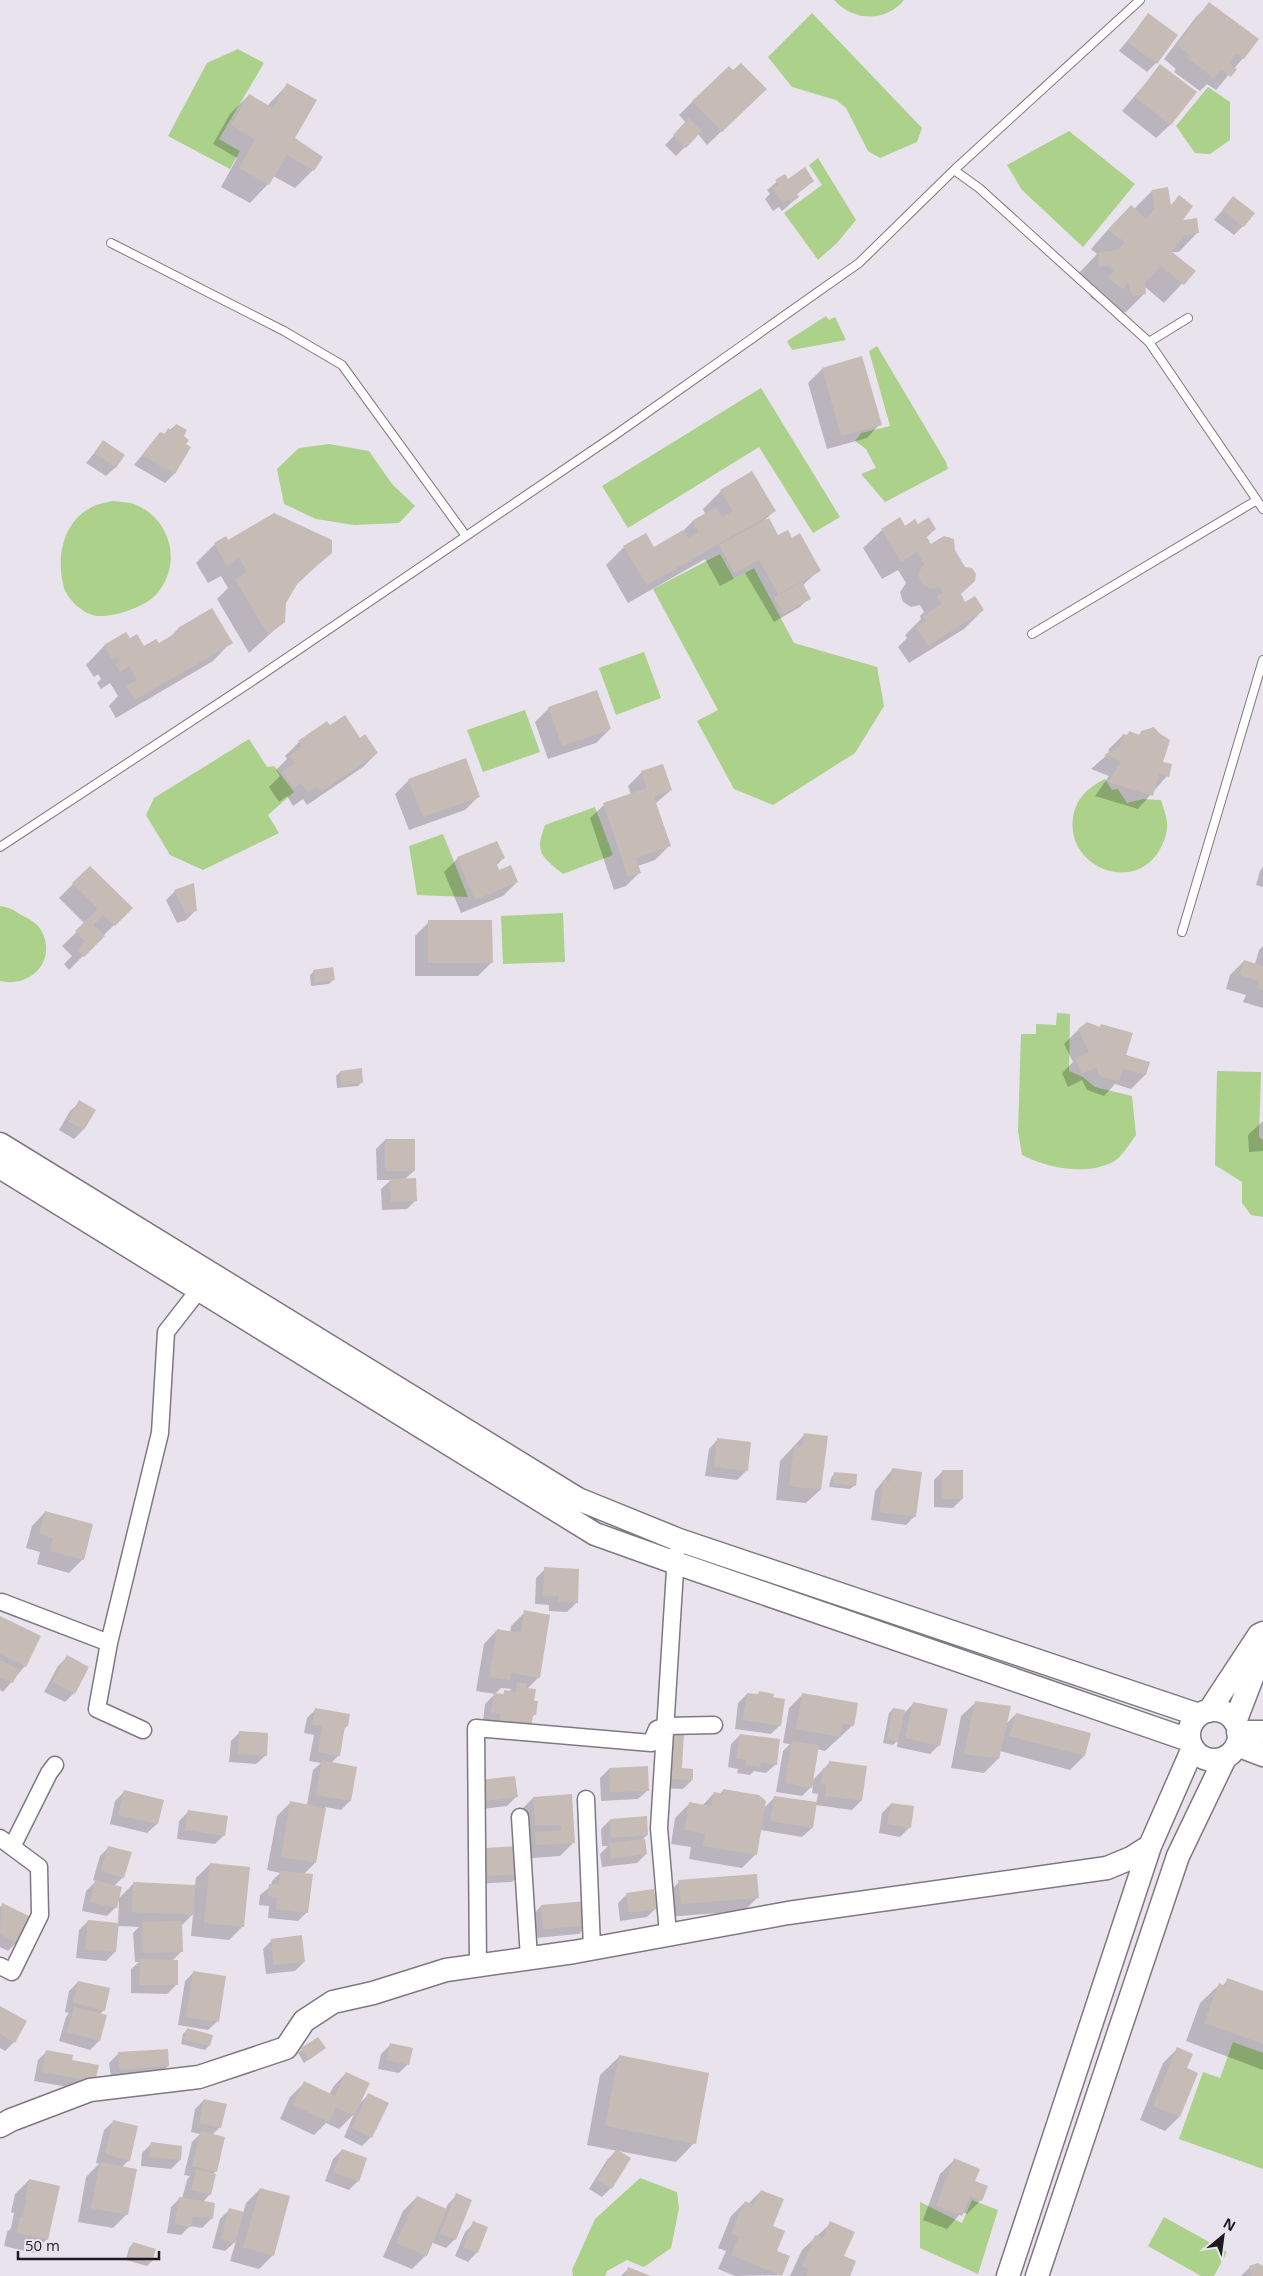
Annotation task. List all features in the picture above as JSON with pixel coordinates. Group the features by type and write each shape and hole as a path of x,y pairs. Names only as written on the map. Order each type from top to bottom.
{"street":[{"path":"0,1144 578,1499 679,1540 1204,1713 1223,1713 1233,1739 1263,1755"},
{"path":"0,1167 595,1534 1191,1744 1196,1753 1207,1759 1233,1739 1263,1732"},
{"path":"142,1730 97,1709 109,1643 160,1433 166,1332 198,1290"},
{"path":"668,1934 659,1828 679,1540"},
{"path":"2,1602 109,1643"},
{"path":"1008,2276 1150,1846 1191,1744 1191,1726 1204,1713 1258,1635 1263,1633"},
{"path":"1037,2276 1178,1856 1233,1739 1263,1650"},
{"path":"478,1966 476,1728 651,1743 657,1729 666,1726 714,1724"},
{"path":"0,1966 12,1972 40,1915 39,1867 6,1843 55,1765"},
{"path":"586,1799 592,1948"},
{"path":"520,1817 529,1958"},
{"path":"0,2126 90,2090 199,2077 286,2048 304,2021 333,2002 373,1993 446,1970 592,1948 788,1912 1107,1868 1131,1858 1150,1846"}],"lane":[{"path":"0,847 254,680 618,433 859,263 954,170 1140,0"},
{"path":"954,170 979,188 1149,342 1263,509"},
{"path":"112,243 284,331 342,365 466,536"},
{"path":"1149,342 1188,318"},
{"path":"1032,634 1257,500"},
{"path":"1182,932 1263,660"}],"green space":[{"path":"834,0 904,0 888,13 879,16 869,16 850,12"},
{"path":"812,13 922,128 917,142 880,158 868,151 846,108 836,100 792,87 768,57"},
{"path":"238,49 264,63 219,139 240,151 230,169 168,136 207,63"},
{"path":"1208,87 1230,102 1230,140 1210,154 1195,153 1176,126"},
{"path":"1069,131 1135,184 1083,247 1022,190 1007,165"},
{"path":"818,158 856,220 837,243 818,260 784,213 822,185 809,165"},
{"path":"826,316 829,320 835,317 846,340 792,350 787,341"},
{"path":"877,346 946,462 948,469 885,502 861,474 876,468 866,449 855,441 861,433 890,426 869,351"},
{"path":"761,388 840,517 813,533 759,447 628,528 602,486"},
{"path":"329,444 369,451 392,484 415,506 399,523 354,525 316,519 284,504 277,469 299,448"},
{"path":"112,501 134,504 156,519 164,530 169,542 171,554 170,567 159,591 148,601 131,610 113,615 98,616 82,610 66,593 62,577 61,554 67,532 73,523 92,507"},
{"path":"720,554 734,579 754,568 794,643 877,667 884,706 855,753 773,805 734,789 697,721 718,710 653,589"},
{"path":"644,652 661,698 616,715 599,668"},
{"path":"525,710 540,752 483,772 467,730"},
{"path":"249,739 267,767 274,766 294,792 268,815 279,833 203,870 170,855 146,815 154,798"},
{"path":"1105,779 1112,790 1118,789 1127,803 1143,799 1161,800 1167,829 1161,848 1148,864 1134,871 1119,872 1104,869 1090,861 1080,850 1074,835 1073,818 1076,805 1088,790"},
{"path":"595,807 613,855 563,874 545,858 540,849 545,825"},
{"path":"443,834 468,897 417,895 409,846"},
{"path":"0,906 11,909 36,924 42,932 46,943 43,963 38,970 21,981 0,981"},
{"path":"563,913 565,962 503,964 501,916"},
{"path":"1057,1013 1070,1014 1069,1071 1083,1077 1095,1087 1132,1096 1136,1135 1113,1162 1091,1169 1055,1167 1022,1155 1018,1131 1021,1034 1036,1034 1036,1024 1056,1025"},
{"path":"1217,1071 1261,1072 1259,1137 1263,1140 1263,1217 1251,1215 1242,1203 1242,1182 1215,1165"},
{"path":"1233,2042 1263,2053 1263,2169 1179,2139 1203,2072 1220,2078"},
{"path":"640,2178 677,2192 679,2208 671,2248 644,2267 627,2260 607,2271 605,2276 573,2276 572,2270 595,2219"},
{"path":"972,2200 998,2210 978,2274 920,2248 920,2202 962,2223"},
{"path":"1164,2217 1227,2252 1214,2276 1201,2276 1148,2246"}],"building":[{"path":"1209,2 1259,39 1244,59 1237,54 1229,63 1237,69 1231,77 1221,70 1214,78 1187,58 1189,54 1177,45"},
{"path":"1148,13 1178,35 1157,64 1127,42"},
{"path":"741,63 767,89 722,132 692,101 729,66 733,70"},
{"path":"1160,64 1197,92 1171,125 1135,97"},
{"path":"287,83 317,100 295,138 323,157 314,171 287,155 269,185 239,168 255,139 231,125 249,94 273,108"},
{"path":"689,118 702,131 686,148 673,135"},
{"path":"805,167 814,181 797,194 799,197 791,203 789,199 783,203 773,189 779,185 775,180 785,174 788,179"},
{"path":"1168,187 1171,206 1179,195 1193,206 1183,220 1197,218 1199,233 1184,235 1172,252 1196,271 1184,285 1161,266 1145,283 1146,294 1132,296 1128,282 1123,289 1108,278 1114,270 1109,266 1099,267 1098,252 1118,250 1125,242 1108,230 1131,205 1146,219 1154,209 1155,211 1152,190"},
{"path":"1233,196 1255,213 1244,227 1222,210"},
{"path":"862,356 882,425 841,436 822,368"},
{"path":"176,424 187,430 184,436 189,440 186,444 191,447 175,474 142,455 160,432 165,434 168,428 172,431"},
{"path":"103,440 125,455 116,468 94,453"},
{"path":"752,471 776,511 647,585 623,546 646,533 654,547 683,530 688,538 699,532 692,521 716,507 722,517 733,511 720,490"},
{"path":"274,513 332,540 332,553 299,581 286,603 285,622 268,635 235,579 247,572 239,558 227,566 214,543 226,536 228,540"},
{"path":"900,517 905,526 915,519 918,524 929,517 936,529 926,536 931,544 944,536 954,539 955,550 965,567 972,568 976,574 975,581 961,594 965,602 975,596 984,610 928,646 916,627 926,621 923,616 942,604 937,597 943,593 939,587 930,589 921,583 918,573 924,564 917,552 901,562 881,529"},
{"path":"769,518 778,535 788,530 792,538 800,533 821,571 778,594 759,560 734,573 719,545"},
{"path":"802,582 811,599 783,614 774,597"},
{"path":"212,608 233,643 135,700 126,686 137,680 129,666 120,672 115,664 120,661 117,657 112,659 104,645 126,632 130,638 137,634 144,646 156,639 159,643 179,631 178,628"},
{"path":"597,690 611,729 562,746 548,707"},
{"path":"345,715 360,738 365,734 378,753 321,792 317,786 308,793 301,783 293,789 282,772 295,763 289,756 302,747 298,741 327,721 330,725"},
{"path":"1154,727 1159,733 1170,740 1163,762 1172,764 1169,777 1159,774 1153,796 1108,782 1121,762 1104,755 1120,746 1123,734 1128,735 1129,731 1140,735 1141,731"},
{"path":"466,758 480,797 423,817 408,779"},
{"path":"663,764 672,790 654,797 671,846 636,858 641,873 628,877 603,803 647,788 641,771"},
{"path":"497,841 505,858 496,862 499,870 511,865 518,882 475,900 457,857"},
{"path":"90,866 133,908 115,926 103,915 93,925 105,936 84,957 77,950 85,941 75,931 98,909 72,883"},
{"path":"194,883 197,911 186,914 174,890"},
{"path":"428,920 492,920 493,963 428,963"},
{"path":"1244,960 1263,966 1263,990 1257,988 1259,981 1239,975"},
{"path":"333,967 335,980 315,983 313,970"},
{"path":"1087,1022 1100,1027 1101,1024 1133,1033 1126,1055 1150,1062 1146,1075 1123,1069 1119,1082 1100,1076 1096,1067 1082,1074 1075,1058 1089,1052 1078,1029"},
{"path":"362,1068 363,1083 341,1085 340,1071"},
{"path":"79,1100 96,1110 84,1130 68,1121"},
{"path":"385,1139 415,1139 415,1171 385,1171"},
{"path":"416,1178 417,1201 391,1202 390,1179"},
{"path":"804,1433 828,1436 821,1490 789,1486 794,1446 802,1447"},
{"path":"717,1438 751,1442 748,1471 714,1467"},
{"path":"892,1468 922,1472 916,1517 879,1512 883,1480 890,1481"},
{"path":"942,1470 963,1470 963,1499 942,1499"},
{"path":"834,1472 857,1474 856,1486 833,1483"},
{"path":"45,1511 93,1524 84,1560 50,1551 53,1538 39,1534"},
{"path":"544,1567 579,1569 578,1603 558,1602 558,1596 543,1596"},
{"path":"524,1610 550,1615 540,1678 511,1673 510,1680 489,1677 497,1629 521,1633"},
{"path":"0,1616 41,1636 26,1667 0,1654"},
{"path":"67,1655 89,1667 75,1694 52,1682"},
{"path":"0,1660 19,1670 13,1683 0,1677"},
{"path":"517,1682 527,1684 526,1688 536,1689 534,1701 538,1701 536,1715 533,1714 531,1728 500,1723 501,1714 491,1713 494,1693 504,1694 504,1690 516,1692"},
{"path":"759,1691 774,1694 773,1697 785,1699 781,1726 743,1720 747,1693 758,1694"},
{"path":"802,1693 858,1703 854,1726 843,1723 840,1737 796,1729"},
{"path":"975,1701 1011,1706 999,1759 964,1754"},
{"path":"913,1702 948,1709 940,1746 905,1738"},
{"path":"315,1708 350,1714 348,1726 345,1726 340,1756 318,1752 322,1726 312,1725"},
{"path":"893,1708 905,1710 898,1742 887,1739"},
{"path":"1016,1713 1091,1733 1085,1756 1009,1736"},
{"path":"239,1731 268,1733 267,1756 238,1754"},
{"path":"667,1732 684,1733 682,1768 693,1769 693,1780 665,1779"},
{"path":"740,1734 780,1739 777,1765 761,1762 760,1767 746,1765 746,1760 736,1758"},
{"path":"792,1741 819,1745 812,1788 785,1783"},
{"path":"322,1760 357,1767 351,1801 316,1795"},
{"path":"829,1761 867,1766 862,1801 825,1796 826,1785 821,1784 823,1768 828,1769"},
{"path":"648,1766 649,1791 610,1792 609,1768"},
{"path":"515,1776 518,1797 483,1801 480,1780"},
{"path":"723,1789 759,1795 766,1801 757,1855 703,1846 705,1834 684,1830 689,1802 711,1806 714,1792 723,1794"},
{"path":"124,1790 164,1800 158,1824 118,1815"},
{"path":"572,1794 575,1843 536,1845 535,1832 562,1830 561,1825 535,1826 533,1797"},
{"path":"774,1796 817,1802 813,1828 770,1821"},
{"path":"290,1801 326,1808 316,1863 281,1857"},
{"path":"891,1803 914,1806 911,1828 887,1824"},
{"path":"188,1810 228,1816 225,1836 185,1830"},
{"path":"647,1816 648,1835 611,1838 610,1819"},
{"path":"645,1839 647,1854 611,1859 609,1843"},
{"path":"108,1846 132,1852 124,1878 101,1871"},
{"path":"521,1846 522,1874 485,1876 483,1848"},
{"path":"210,1863 250,1867 244,1927 204,1923"},
{"path":"280,1871 313,1874 308,1913 276,1909 277,1897 268,1896 269,1884 279,1885"},
{"path":"757,1874 759,1898 681,1904 678,1880"},
{"path":"95,1880 122,1887 117,1908 90,1902"},
{"path":"133,1882 195,1885 194,1915 132,1912"},
{"path":"654,1889 657,1909 629,1913 626,1893"},
{"path":"587,1901 590,1925 543,1929 541,1905"},
{"path":"2,1903 31,1917 18,1943 0,1934"},
{"path":"88,1920 119,1923 116,1952 85,1949"},
{"path":"182,1921 183,1952 143,1953 142,1922"},
{"path":"302,1935 305,1962 274,1965 271,1939"},
{"path":"140,1959 178,1960 178,1985 139,1985"},
{"path":"193,1971 226,1976 219,2022 186,2017"},
{"path":"1227,1978 1263,1991 1263,2044 1204,2023 1219,1983 1225,1986"},
{"path":"78,1981 110,1988 105,2011 73,2003"},
{"path":"0,2006 27,2021 15,2043 0,2034"},
{"path":"74,2007 107,2015 100,2041 67,2032"},
{"path":"187,2028 213,2035 210,2046 184,2040"},
{"path":"318,2037 326,2048 309,2060 301,2048"},
{"path":"390,2043 413,2048 409,2065 387,2060"},
{"path":"1177,2047 1193,2054 1187,2068 1198,2073 1180,2117 1153,2106"},
{"path":"168,2049 169,2066 119,2070 118,2052"},
{"path":"46,2050 73,2055 72,2060 99,2065 95,2082 42,2072"},
{"path":"619,2055 709,2073 696,2144 605,2126"},
{"path":"346,2072 370,2083 354,2116 336,2107 329,2122 293,2105 304,2081 335,2096"},
{"path":"368,2093 389,2103 372,2138 352,2128"},
{"path":"204,2099 227,2104 221,2128 199,2123"},
{"path":"113,2120 138,2126 130,2161 105,2154"},
{"path":"201,2131 225,2137 217,2172 192,2166"},
{"path":"151,2142 182,2146 181,2160 149,2157"},
{"path":"342,2149 367,2158 359,2182 333,2172"},
{"path":"616,2149 631,2158 612,2189 597,2180"},
{"path":"954,2158 980,2169 975,2181 988,2186 982,2201 970,2196 962,2216 936,2206"},
{"path":"100,2162 137,2169 128,2215 91,2208"},
{"path":"196,2169 216,2174 211,2195 191,2190"},
{"path":"29,2179 60,2186 48,2240 17,2233 20,2217 23,2217"},
{"path":"260,2188 290,2196 274,2256 243,2247"},
{"path":"761,2190 784,2199 773,2226 785,2231 777,2251 790,2256 782,2276 731,2255 739,2237 731,2234 745,2201 754,2205"},
{"path":"456,2193 472,2200 456,2240 440,2234"},
{"path":"417,2196 447,2209 427,2256 396,2243"},
{"path":"179,2197 215,2203 213,2219 193,2216 191,2227 175,2224"},
{"path":"229,2208 244,2212 235,2243 221,2239"},
{"path":"473,2221 488,2227 478,2253 463,2247"},
{"path":"830,2221 855,2232 844,2256 856,2261 850,2276 806,2276 809,2269 802,2266 815,2235 823,2238"},
{"path":"133,2242 156,2249 152,2262 129,2256"},
{"path":"1258,2263 1263,2266 1263,2276 1252,2276 1249,2266"},
{"path":"628,2267 651,2276 625,2276"}]}
